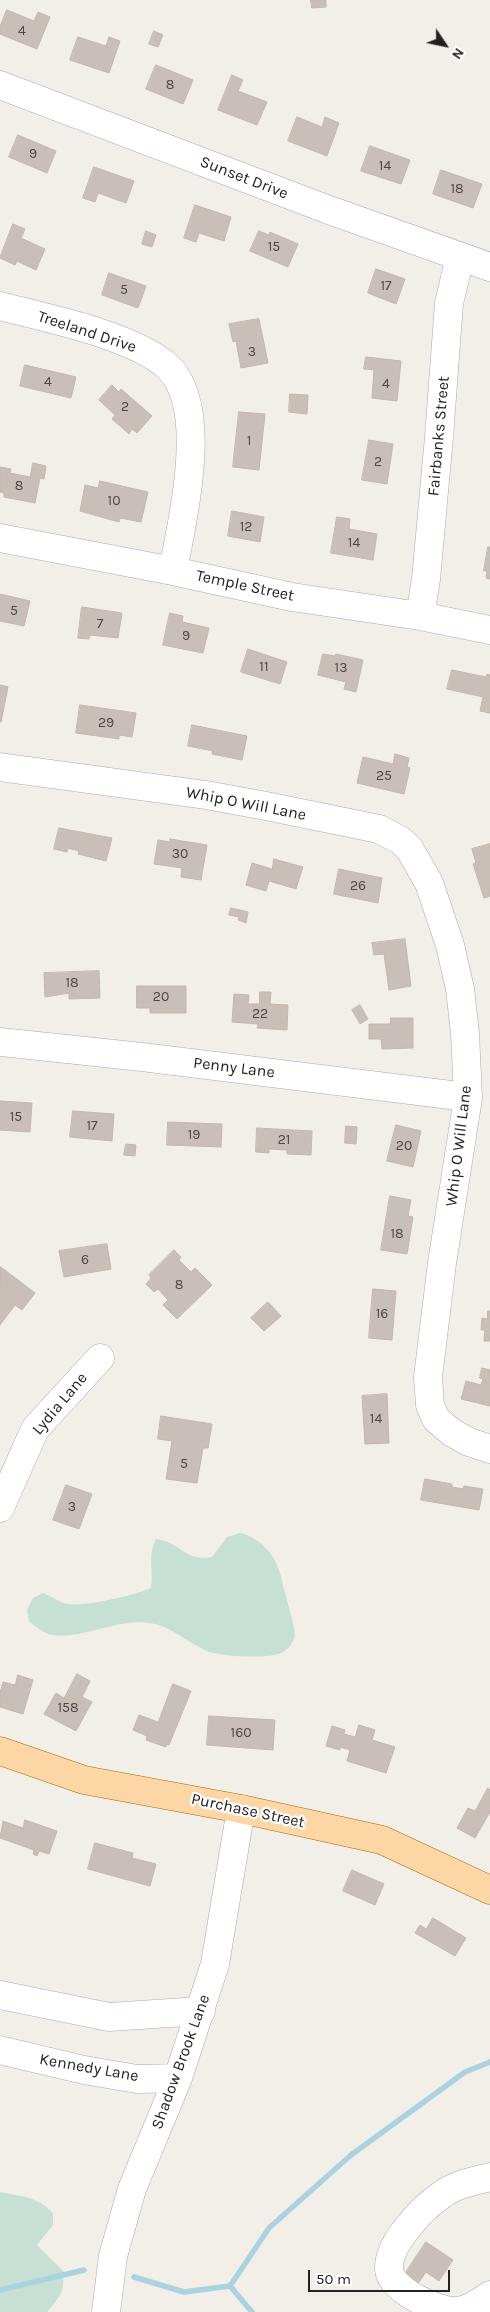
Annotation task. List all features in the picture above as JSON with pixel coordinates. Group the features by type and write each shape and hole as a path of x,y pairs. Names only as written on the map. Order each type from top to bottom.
{"main road":[{"name":"Purchase Street","path":"0,1750 84,1780 241,1809 382,1840 489,1888"}],"street":[{"name":"Sunset Drive","path":"0,85 329,210 490,267"},
{"name":"Fairbanks Street","path":"420,616 426,579 440,437 449,303 460,257"},
{"name":"Treeland Drive","path":"0,306 86,329 135,346 160,360 175,376 181,386 189,409 190,449 188,485 173,571"},
{"name":"Temple Street","path":"0,538 173,571 292,597 420,616 490,630"},
{"name":"Whip O Will Lane","path":"0,767 206,795 379,829 400,840 412,852 429,884 450,945 460,989 465,1033 467,1097 442,1263 428,1377 430,1405 436,1419 451,1432 469,1442 490,1448"},
{"name":"Penny Lane","path":"0,1042 142,1057 467,1097"},
{"name":"Lydia Lane","path":"0,1508 35,1430 100,1358"},
{"name":"Shadow Brook Lane","path":"106,2312 111,2264 122,2222 142,2161 178,2078 215,1964 241,1809"},
{"path":"0,1995 109,2017 200,2011"},
{"name":"Kennedy Lane","path":"0,2050 84,2070 137,2079 178,2078"},
{"path":"490,2177 454,2188 443,2194 428,2207 404,2231 393,2250 389,2269 394,2282 406,2292 443,2310 458,2311 475,2305 490,2295"}],"green space":[{"path":"240,1533 262,1544 277,1564 295,1632 290,1646 281,1653 256,1657 213,1653 200,1648 157,1624 125,1623 63,1636 46,1633 29,1621 27,1610 33,1598 43,1593 68,1604 86,1604 110,1600 151,1588 151,1557 156,1539 171,1544 195,1557 203,1558 212,1557 227,1537"},
{"path":"0,2192 35,2200 53,2213 53,2225 37,2245 63,2271 63,2284 61,2294 47,2312 0,2312"}],"building":[{"path":"311,0 326,0 326,7 312,8"},
{"path":"7,10 34,21 38,12 50,17 37,49 0,34 0,27"},
{"path":"154,31 163,35 158,47 149,44"},
{"path":"78,37 106,46 109,37 120,41 109,73 70,60"},
{"path":"156,65 193,80 183,104 146,89"},
{"path":"232,75 243,80 238,91 267,102 257,125 218,110"},
{"path":"297,117 322,127 325,117 339,123 327,156 288,141"},
{"path":"18,135 56,151 47,173 9,157"},
{"path":"370,146 410,160 401,184 361,171"},
{"path":"94,167 134,181 126,203 98,193 95,202 83,198"},
{"path":"441,170 482,184 473,208 433,194"},
{"path":"195,205 231,217 224,241 199,233 196,242 184,238"},
{"path":"13,224 25,229 21,238 45,249 36,270 17,261 15,265 0,258"},
{"path":"146,231 156,235 152,247 142,244"},
{"path":"259,231 269,235 270,232 298,244 288,267 250,251"},
{"path":"376,269 405,279 396,304 368,293"},
{"path":"109,273 146,286 138,308 102,295"},
{"path":"259,319 268,363 241,368 236,341 233,342 229,324"},
{"path":"366,357 401,361 397,401 372,398 374,370 364,369"},
{"path":"25,365 76,377 71,398 20,386"},
{"path":"112,385 119,392 121,389 152,416 137,433 132,429 129,434 112,419 115,415 99,400"},
{"path":"290,394 308,395 307,414 289,412"},
{"path":"239,412 265,414 259,470 233,467"},
{"path":"369,440 393,444 387,484 362,480"},
{"path":"33,463 46,466 44,479 40,478 35,503 4,497 4,493 0,492 0,467 11,469 10,473 30,477"},
{"path":"100,481 148,492 141,522 120,518 119,522 80,511 85,485 98,488"},
{"path":"232,511 264,517 260,542 228,536"},
{"path":"337,517 350,519 349,529 377,534 373,560 331,553"},
{"path":"488,547 490,547 490,579 486,578 487,571 484,571"},
{"path":"0,594 30,601 24,626 0,621"},
{"path":"82,607 122,613 118,638 90,635 89,639 78,638"},
{"path":"170,613 183,616 182,622 209,628 203,653 163,645"},
{"path":"248,649 287,662 280,684 241,672"},
{"path":"323,654 335,656 336,654 363,660 356,692 344,689 346,682 318,675"},
{"path":"452,670 486,677 487,674 490,675 490,713 480,711 483,697 447,689"},
{"path":"0,685 8,687 1,722 0,722"},
{"path":"80,705 136,713 132,737 119,735 119,739 76,733"},
{"path":"192,725 247,736 242,760 212,754 213,751 188,746"},
{"path":"395,754 409,758 407,767 410,768 404,794 357,783 363,757 393,764"},
{"path":"59,828 112,838 106,861 78,854 79,851 68,848 67,852 54,849"},
{"path":"170,839 207,845 201,880 181,877 182,868 154,864 158,840 170,842"},
{"path":"490,844 490,896 484,898 473,864 476,863 472,849"},
{"path":"274,859 303,867 296,889 269,881 266,891 246,885 252,863 272,869"},
{"path":"339,869 382,878 378,903 334,894"},
{"path":"231,908 248,912 246,923 238,920 239,917 229,915"},
{"path":"405,939 411,986 389,990 384,954 374,955 372,943"},
{"path":"99,971 100,998 69,999 69,993 45,997 44,973"},
{"path":"137,986 186,986 186,1013 150,1013 150,1008 137,1008"},
{"path":"260,992 271,992 270,1004 288,1005 287,1030 257,1028 258,1024 232,1022 234,994 249,995 248,1004 259,1004"},
{"path":"360,1005 368,1019 360,1024 352,1010"},
{"path":"391,1018 413,1018 413,1048 382,1049 381,1039 369,1039 369,1024 390,1024"},
{"path":"0,1101 32,1103 30,1132 0,1130"},
{"path":"73,1111 114,1114 112,1141 70,1137"},
{"path":"168,1122 222,1124 221,1147 167,1145"},
{"path":"396,1125 421,1131 413,1167 387,1161"},
{"path":"346,1126 357,1127 356,1144 345,1143"},
{"path":"257,1128 312,1131 311,1155 287,1154 287,1150 269,1149 269,1153 256,1152"},
{"path":"126,1144 136,1145 135,1156 124,1155"},
{"path":"390,1196 411,1200 408,1216 413,1217 407,1254 381,1250"},
{"path":"107,1244 111,1269 64,1277 59,1251"},
{"path":"174,1250 181,1257 179,1260 191,1272 195,1268 212,1285 177,1319 163,1305 168,1300 158,1289 154,1292 146,1284 151,1278 149,1275"},
{"path":"1,1267 35,1293 22,1310 15,1305 0,1325"},
{"path":"373,1289 396,1291 392,1340 369,1338"},
{"path":"268,1302 281,1316 264,1331 251,1318"},
{"path":"488,1311 490,1311 490,1341 484,1341 485,1330 481,1330 482,1318 487,1319"},
{"path":"482,1368 490,1370 490,1406 461,1399 466,1381 481,1385 483,1379 480,1378"},
{"path":"387,1394 389,1443 365,1444 362,1396"},
{"path":"161,1416 212,1424 208,1448 203,1448 197,1483 166,1479 172,1441 158,1439"},
{"path":"425,1479 452,1484 452,1487 463,1489 464,1486 483,1489 479,1510 421,1500"},
{"path":"66,1485 92,1494 79,1529 53,1520"},
{"path":"77,1674 90,1681 82,1697 92,1702 76,1731 44,1714 56,1693 64,1698"},
{"path":"18,1675 33,1680 23,1714 0,1707 0,1693 3,1682 15,1685"},
{"path":"173,1684 191,1691 169,1745 167,1744 166,1747 146,1740 147,1736 133,1730 139,1715 158,1722"},
{"path":"209,1716 275,1720 273,1750 207,1745"},
{"path":"359,1725 375,1730 372,1740 395,1747 386,1773 347,1761 350,1750 340,1747 340,1750 326,1746 332,1726 345,1730 344,1734 355,1737"},
{"path":"488,1788 490,1790 490,1812 475,1838 457,1828 468,1808 475,1811"},
{"path":"25,1820 57,1831 49,1854 39,1851 37,1856 33,1854 34,1850 0,1838 3,1821 23,1828"},
{"path":"95,1843 133,1853 132,1858 156,1864 150,1886 88,1869"},
{"path":"352,1870 384,1884 375,1905 343,1891"},
{"path":"433,1918 466,1938 455,1956 415,1933 420,1925 426,1929"},
{"path":"426,2242 453,2260 439,2281 426,2272 412,2292 399,2283"}],"waterway":[{"path":"230,2286 269,2228 351,2155 465,2072 490,2062"},
{"path":"0,2290 84,2270"},
{"path":"134,2277 184,2292 230,2286 252,2312"}]}
